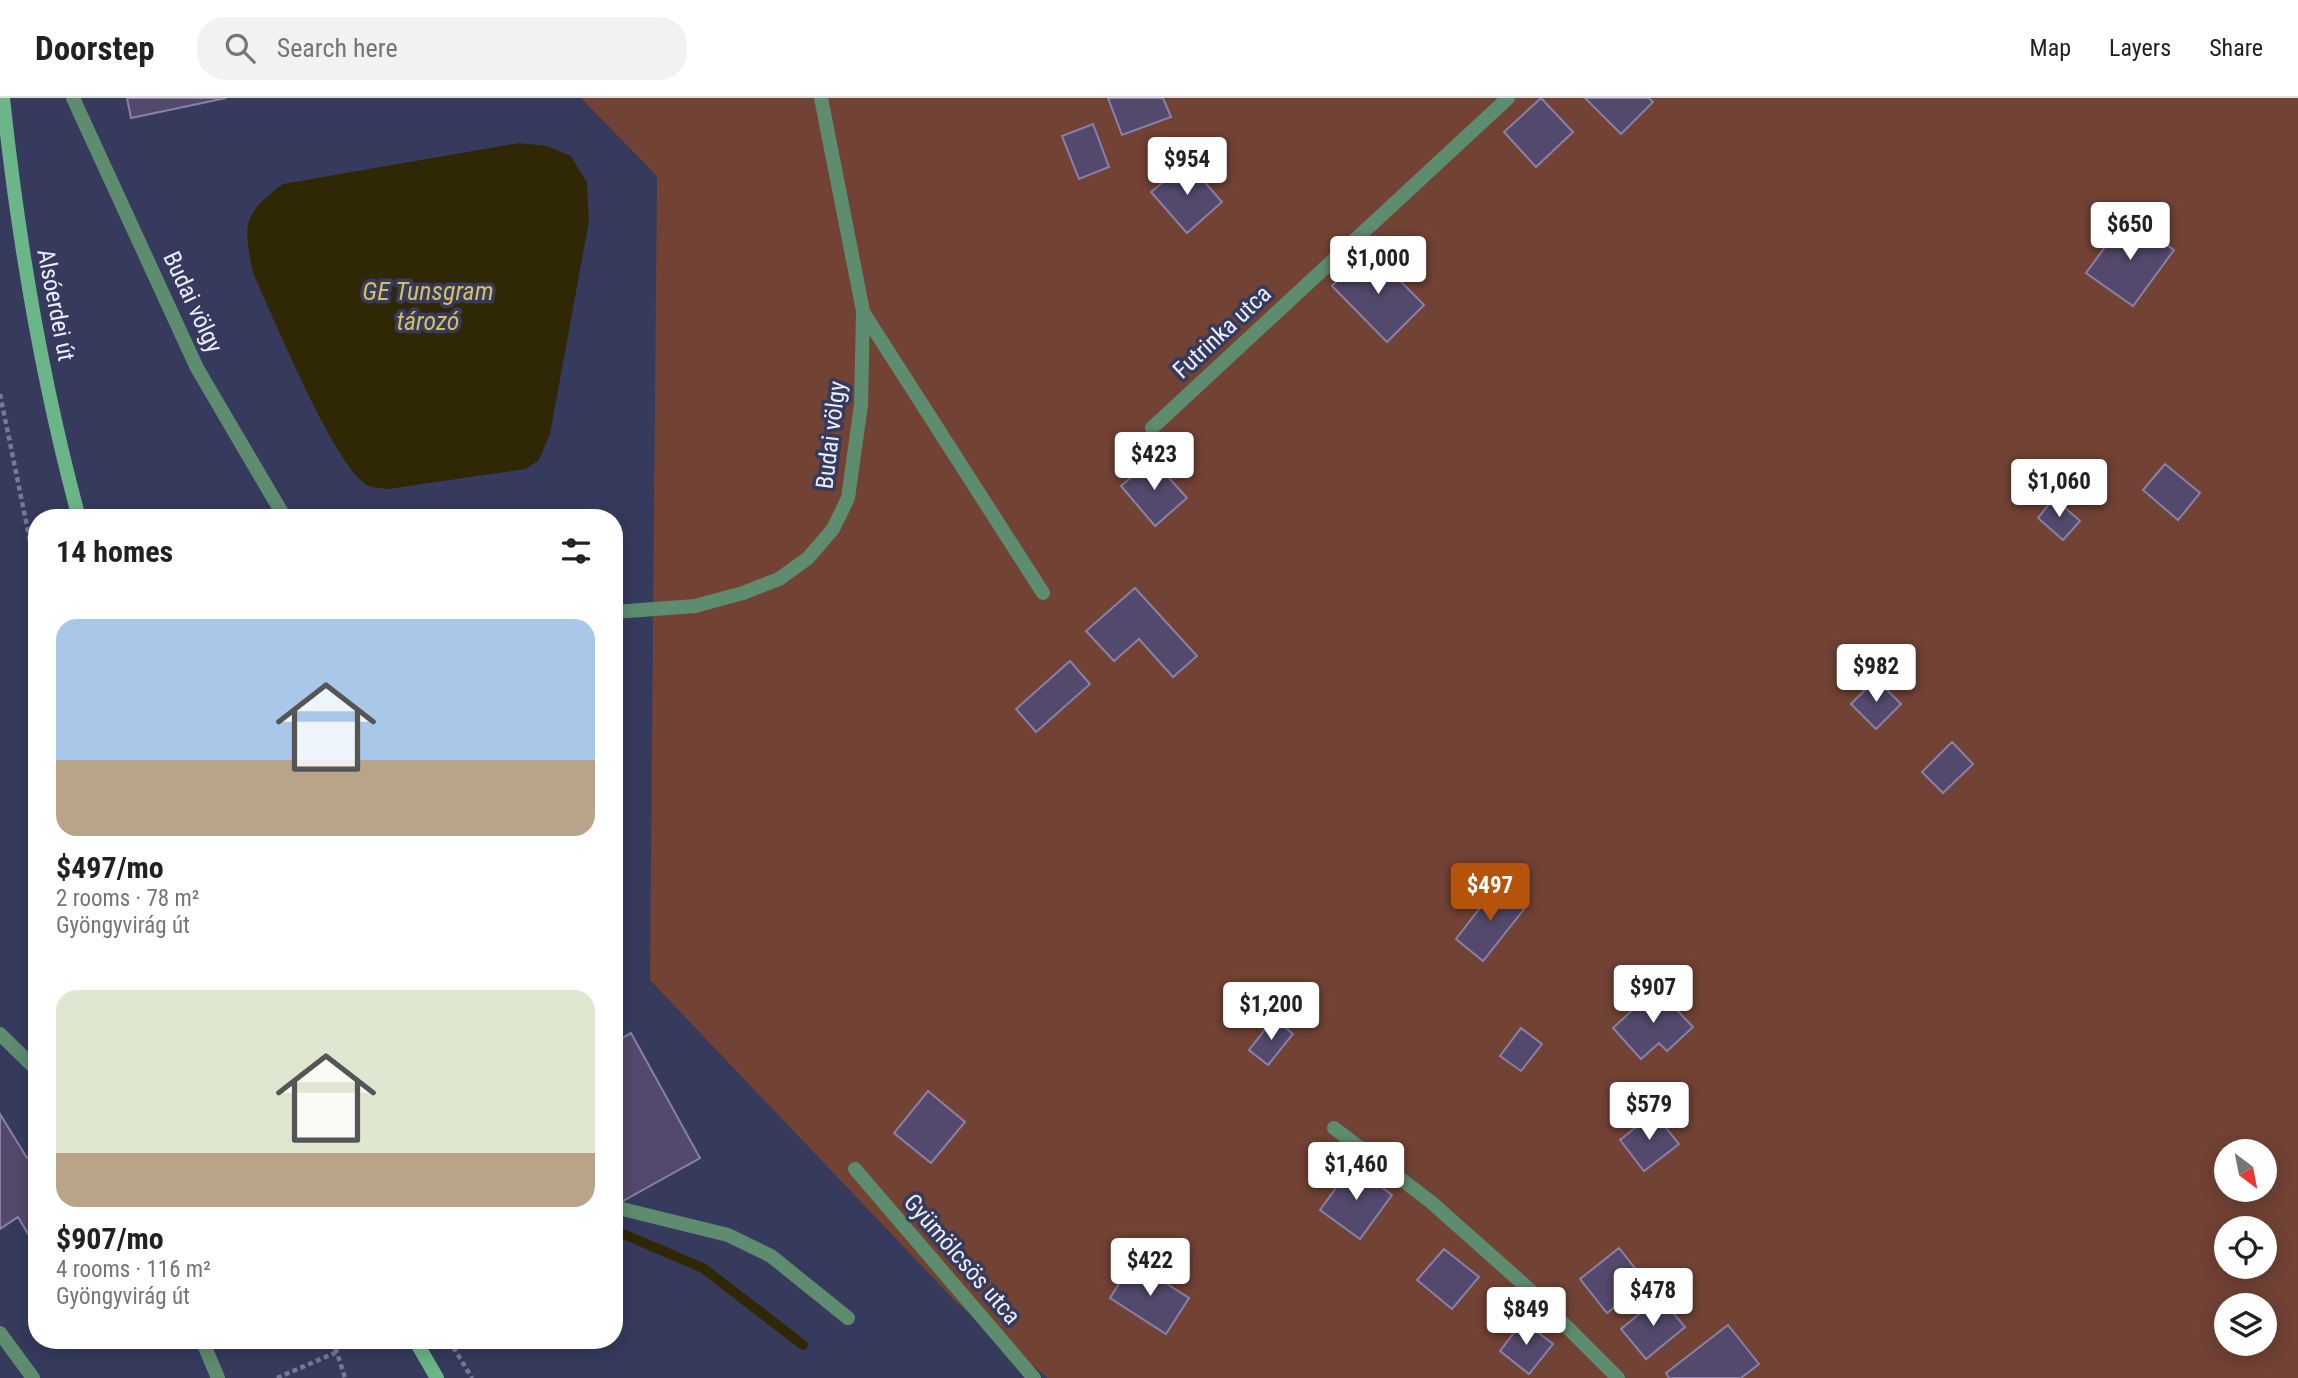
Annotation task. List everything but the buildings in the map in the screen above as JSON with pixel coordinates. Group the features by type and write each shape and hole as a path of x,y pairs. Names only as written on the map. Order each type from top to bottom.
{"main road":[{"name":"Alsóerdei út","path":"3,98 15,209 77,509"},
{"path":"420,1349 437,1378"}],"street":[{"name":"Budai völgy","path":"73,98 197,368 280,509"},
{"name":"Budai völgy","path":"623,611 695,606 743,593 779,579 808,558 833,529 848,498 861,405 863,311 821,98"},
{"name":"Futrinka utca","path":"1152,428 1508,98"},
{"name":"Budai völgy","path":"863,311 1043,593"},
{"path":"0,1034 28,1061"},
{"path":"1334,1128 1431,1202 1530,1290 1618,1378"},
{"name":"Gyümölcsös utca","path":"855,1169 1034,1378"},
{"path":"623,1209 728,1235 760,1250 848,1318"},
{"path":"0,1333 33,1378"},
{"path":"206,1349 218,1378"}],"path":[{"path":"0,394 28,531"},
{"path":"336,1349 345,1378"},
{"path":"454,1349 472,1378"},
{"path":"277,1378 337,1352"}],"shaded area":[{"path":"581,98 2298,98 2298,1378 1048,1378 957,1303 650,980 657,176"}],"water":[{"name":"GE Tunsgram tározó","path":"519,143 547,146 571,156 587,183 589,221 550,434 539,460 526,469 388,489 369,486 353,472 338,450 289,353 253,273 247,231 249,221 260,204 283,184"}],"waterway":[{"path":"623,1234 703,1268 803,1345"}]}
